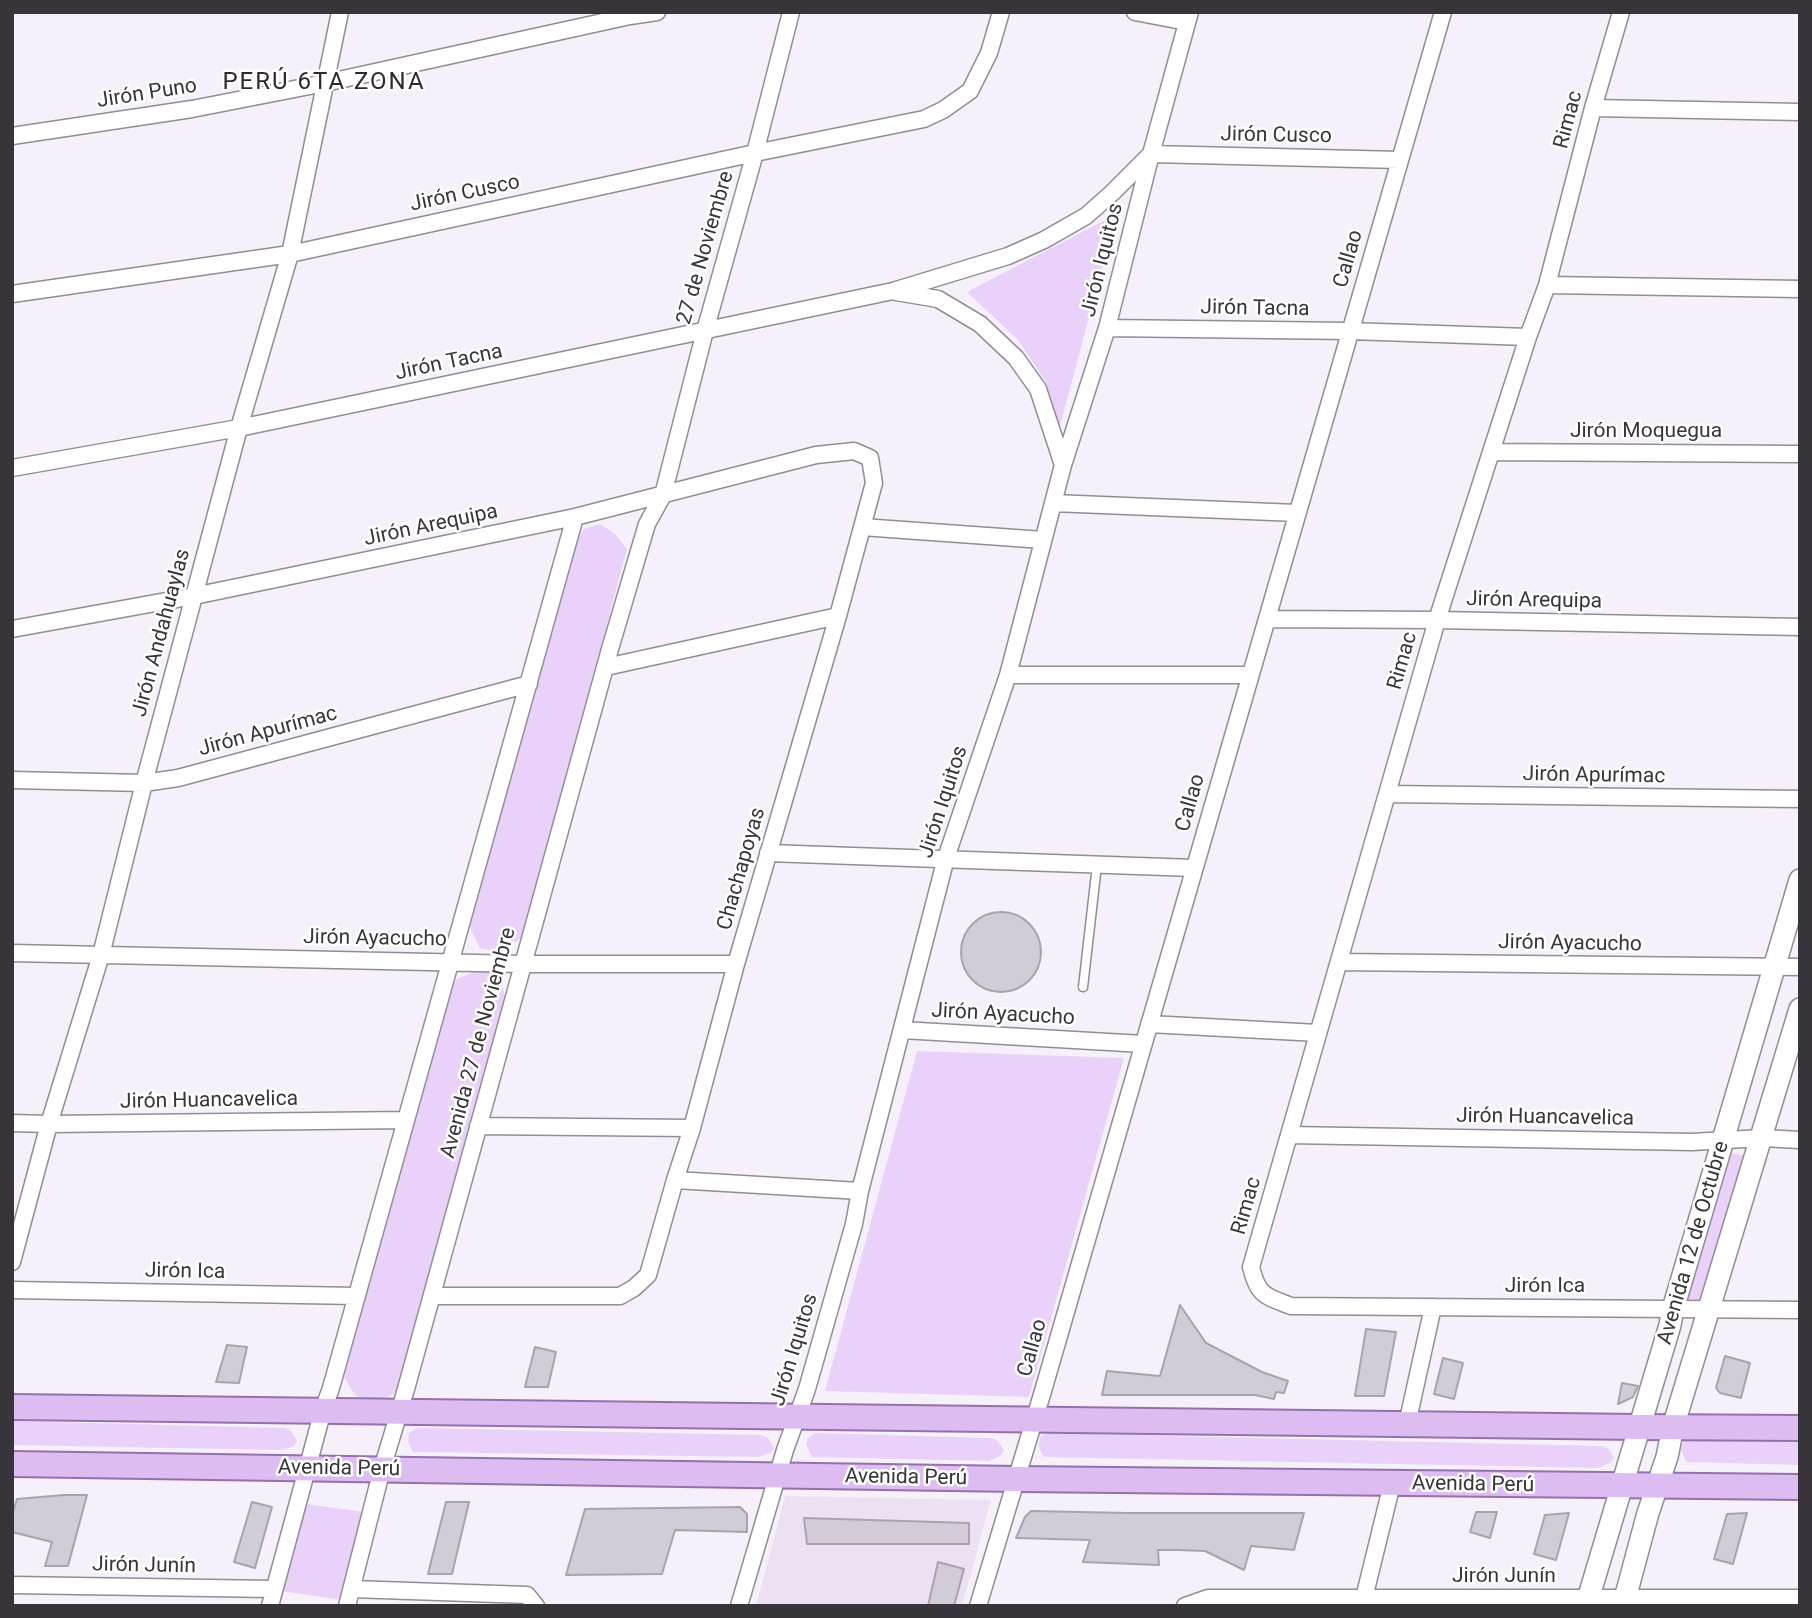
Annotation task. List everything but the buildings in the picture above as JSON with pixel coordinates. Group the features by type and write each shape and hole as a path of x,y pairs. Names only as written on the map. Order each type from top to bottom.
{"main road":[{"name":"Avenida 12 de Octubre","path":"1587,1601 1800,880"},
{"name":"Avenida 12 de Octubre","path":"1624,1602 1648,1513 1667,1457 1673,1427 1800,1009"},
{"path":"12,1407 1800,1428"},
{"name":"Avenida Perú","path":"12,1464 1392,1484 1800,1487"}],"street":[{"name":"Jirón Andahuaylas","path":"12,1262 49,1124 101,955 239,428 290,254 340,12"},
{"name":"Jirón Puno","path":"12,136 192,110 325,83 630,14 657,12"},
{"name":"27 de Noviembre","path":"663,495 791,12"},
{"name":"Jirón Cusco","path":"12,294 290,254 924,119 943,110 970,91 989,53 1001,12"},
{"path":"1135,12 1189,17"},
{"name":"Callao","path":"978,1606 1043,1391 1443,12"},
{"name":"Rimac","path":"1291,1306 1264,1295 1255,1283 1251,1267 1437,620 1547,285 1621,12"},
{"name":"Jirón Iquitos","path":"739,1606 777,1475 807,1389 854,1224 860,1191 946,858 1008,675 1063,465 1107,328 1189,17"},
{"path":"1593,108 1800,112"},
{"name":"Jirón Cusco","path":"1151,154 1400,160"},
{"name":"Jirón Tacna","path":"12,468 239,428 893,291 1008,256 1044,240 1086,216 1151,154"},
{"path":"1547,285 1800,289"},
{"name":"Jirón Tacna","path":"893,291 938,299 980,324 1016,358 1038,389 1063,465"},
{"name":"Jirón Tacna","path":"1107,328 1350,331 1528,337"},
{"name":"Jirón Arequipa","path":"12,629 194,596 575,517 816,454 854,450"},
{"name":"Chachapoyas","path":"432,1296 620,1296 648,1275 838,617 874,483 870,458 854,450"},
{"name":"Jirón Moquegua","path":"1491,452 1800,454"},
{"name":"Avenida 27 de Noviembre","path":"347,1606 382,1469 606,667 647,524 663,495"},
{"path":"1054,503 1297,513"},
{"path":"270,1606 575,517"},
{"path":"862,527 1043,540"},
{"path":"606,667 838,617"},
{"name":"Jirón Arequipa","path":"1267,619 1800,627"},
{"path":"1008,675 1250,675"},
{"name":"Jirón Apurímac","path":"12,780 144,783 178,778 528,684"},
{"name":"Jirón Apurímac","path":"1387,794 1800,799"},
{"path":"768,853 1194,868"},
{"name":"Jirón Ayacucho","path":"12,953 523,964 736,964"},
{"name":"Jirón Ayacucho","path":"1339,961 1800,967"},
{"path":"1149,1024 1318,1033"},
{"name":"Jirón Ayacucho","path":"902,1030 1143,1044"},
{"name":"Jirón Huancavelica","path":"12,1122 49,1124 406,1120"},
{"path":"478,1126 692,1128"},
{"name":"Jirón Huancavelica","path":"1289,1135 1692,1142 1762,1138 1800,1140"},
{"path":"675,1180 860,1191"},
{"name":"Jirón Ica","path":"12,1290 357,1296"},
{"name":"Jirón Ica","path":"1291,1306 1800,1310"},
{"path":"1407,1424 1433,1307"},
{"path":"1364,1598 1392,1484"},
{"name":"Jirón Junín","path":"12,1585 274,1589"},
{"path":"352,1589 527,1595 536,1606"},
{"name":"Jirón Junín","path":"1185,1606 1208,1598 1624,1602 1800,1598"}],"lane":[{"path":"1083,987 1097,864"}],"shaded area":[{"path":"1105,220 1113,227 1059,430 1046,382 1018,340 967,292"},
{"path":"600,524 614,533 627,549 523,936 503,949 480,948 468,917 574,543 584,529"},
{"path":"483,968 500,982 505,1004 399,1385 393,1394 382,1400 364,1399 355,1395 344,1377 370,1275 450,989 457,979"},
{"path":"917,1051 1124,1058 1029,1397 825,1391"},
{"path":"1730,1153 1753,1157 1707,1305 1686,1304"},
{"path":"12,1421 285,1428 291,1431 297,1441 294,1446 282,1450 12,1445"},
{"path":"417,1428 761,1435 768,1438 774,1448 770,1453 758,1457 413,1452 408,1436"},
{"path":"815,1433 991,1438 998,1441 1004,1451 989,1461 812,1457 806,1444 808,1438"},
{"path":"1048,1433 1601,1446 1608,1448 1614,1458 1610,1463 1598,1468 1044,1457 1039,1440"},
{"path":"1690,1438 1800,1441 1800,1465 1686,1462 1681,1449 1683,1442"},
{"path":"785,1496 991,1500 962,1606 756,1606"},
{"path":"306,1504 364,1512 342,1600 281,1591"}],"district":[{"name":"PERÚ 6TA ZONA","path":"324,83"}]}
